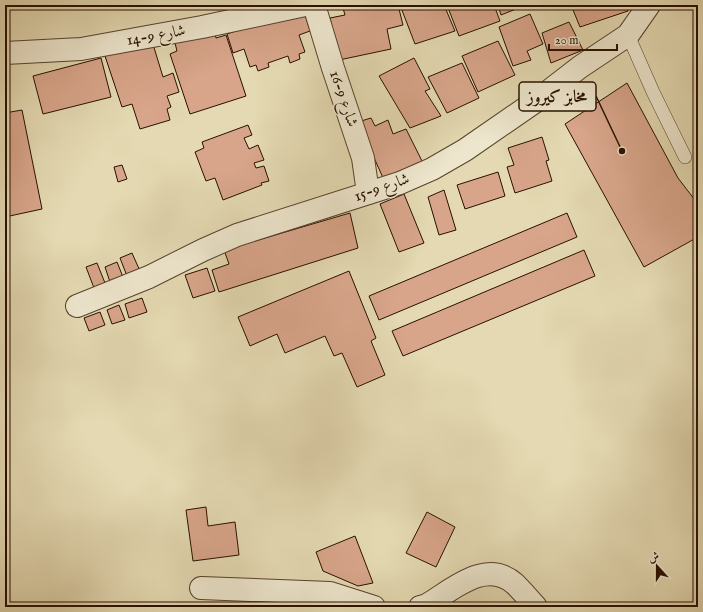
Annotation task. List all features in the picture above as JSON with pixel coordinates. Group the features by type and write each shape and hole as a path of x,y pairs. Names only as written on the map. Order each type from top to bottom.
{"street":[{"name":"شارع 9-16","path":"314,5 363,158 368,193"},
{"name":"شارع 9-15","path":"77,306 149,277 237,235 400,183 432,169 465,150 536,101 580,67 628,35 649,5"},
{"name":"شارع 9-14","path":"5,53 81,49 202,27 295,6"},
{"path":"420,607 427,605 472,577 487,574 500,575 514,583 536,607"},
{"path":"201,588 330,593 374,607"}],"lane":[{"path":"628,35 653,92 685,157"}],"building":[{"path":"354,5 381,5 382,9 398,5 403,25 387,29 391,49 339,60 330,18 345,15 343,8"},
{"path":"400,5 444,5 455,31 415,44"},
{"path":"447,5 494,5 500,21 459,36"},
{"path":"498,5 526,5 501,15"},
{"path":"571,5 626,5 628,11 580,27"},
{"path":"303,8 310,31 299,35 305,52 299,54 300,59 290,63 288,56 268,63 269,67 258,71 256,65 250,67 244,49 233,53 227,34"},
{"path":"530,14 543,44 527,51 531,60 513,66 499,27"},
{"path":"569,22 583,50 551,63 542,33"},
{"path":"214,30 216,38 226,35 246,96 190,114 170,54 177,51 175,43"},
{"path":"152,41 163,77 173,73 179,92 167,96 171,107 167,109 170,120 140,129 132,104 122,107 105,56"},
{"path":"498,41 515,75 478,92 462,56"},
{"path":"101,58 111,97 43,114 33,76"},
{"path":"414,58 430,89 425,91 441,116 410,128 379,76"},
{"path":"462,63 479,98 447,113 428,77"},
{"path":"627,83 678,178 698,204 698,237 644,267 565,124"},
{"path":"22,110 42,209 5,217 5,113"},
{"path":"371,118 375,126 388,120 393,134 406,129 423,163 384,180 358,122"},
{"path":"248,125 252,135 244,138 249,149 258,145 264,160 254,163 256,168 264,166 269,181 261,183 262,185 223,200 215,178 206,181 195,152 204,148 202,142"},
{"path":"542,137 549,160 546,161 552,181 515,193 507,167 514,165 508,148"},
{"path":"122,165 127,179 118,182 114,167"},
{"path":"498,172 505,196 465,209 457,185"},
{"path":"444,190 456,230 439,235 428,197"},
{"path":"404,194 424,243 399,252 380,204"},
{"path":"350,213 358,248 219,292 212,270 229,264 224,250"},
{"path":"567,213 577,237 379,320 369,296"},
{"path":"584,250 595,276 403,356 392,331"},
{"path":"132,253 140,271 127,276 120,258"},
{"path":"117,262 123,277 110,282 105,267"},
{"path":"97,263 105,283 94,288 86,267"},
{"path":"207,268 215,291 193,298 185,275"},
{"path":"349,271 376,338 371,341 385,375 357,387 342,353 334,356 325,336 285,353 277,334 250,346 238,317"},
{"path":"142,298 147,312 129,318 125,304"},
{"path":"119,305 125,320 112,324 107,310"},
{"path":"100,312 105,325 89,331 84,318"},
{"path":"206,507 208,526 235,522 239,555 193,561 186,510"},
{"path":"427,512 455,527 436,567 406,553"},
{"path":"355,536 373,583 358,586 323,571 316,552"},
{"path":"296,603 318,604 317,607 295,607"}],"place":[{"name":"مخابز كيروز","path":"622,151"}]}
